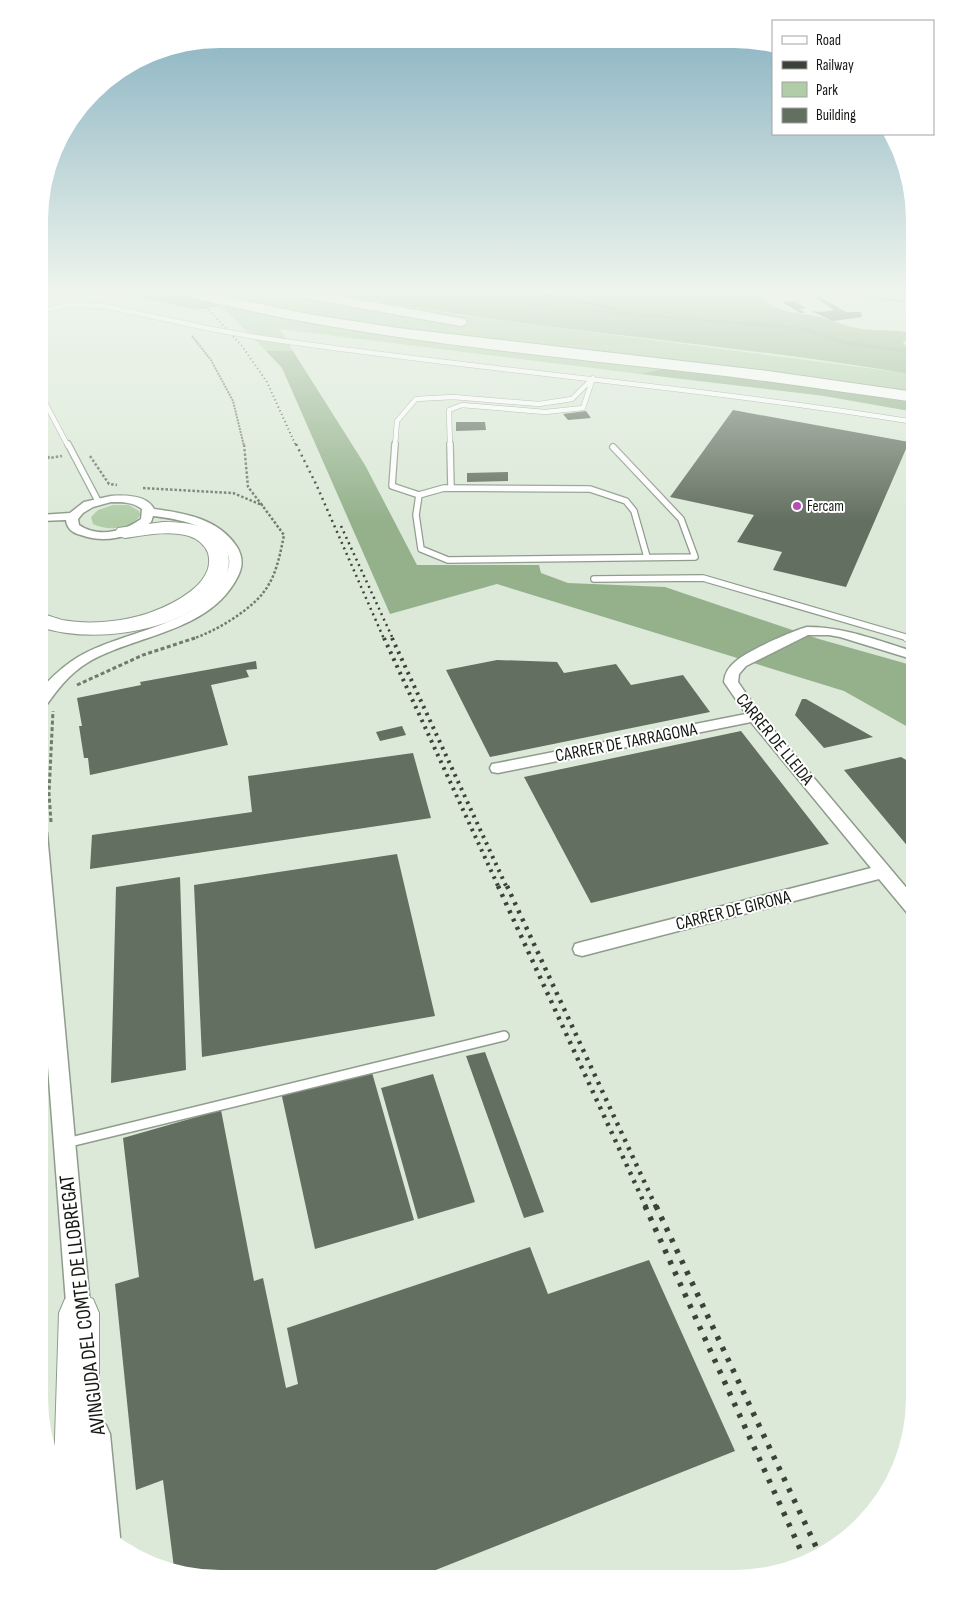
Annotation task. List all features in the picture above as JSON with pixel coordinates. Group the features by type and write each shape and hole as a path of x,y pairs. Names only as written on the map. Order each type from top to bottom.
{"highway":[{"path":"715,369 906,396"},
{"path":"751,369 906,391"},
{"path":"838,369 867,374"},
{"path":"48,622 78,629 114,628 143,622 181,607 198,596 214,581 217,574 219,557 216,547 200,533 187,528 170,527 125,532"},
{"path":"76,1492 79,1313"}],"street":[{"path":"48,523 72,519 81,508 98,501 119,498 134,500 145,505 149,512 147,520 142,525 125,532 93,535 77,530 72,519"},
{"path":"48,691 63,674 84,659 113,645 179,622 202,609 222,593 232,579 236,562 233,550 218,532 184,518 149,512"},
{"path":"48,518 72,519"},
{"name":"CARRER DE LLEIDA","path":"906,653 829,631 808,631 795,635 741,663 732,673 731,682 755,717 906,899"},
{"name":"CARRER DE TARRAGONA","path":"498,768 755,717"},
{"name":"CARRER DE GIRONA","path":"582,949 884,871"},
{"name":"AVINGUDA DEL COMTE DE LLOBREGAT","path":"48,937 79,1313 93,1390 105,1525"}],"lane":[{"path":"511,369 727,394 906,421"},
{"path":"451,488 449,410 462,405 545,412 583,408 593,378"},
{"path":"593,378 572,399 539,404 453,397 416,399 397,421 392,486 419,495 444,488 590,489 626,501 634,510 647,557"},
{"path":"48,409 98,501"},
{"path":"419,495 416,504 416,531 421,549 448,560 694,556 681,519 613,448"},
{"path":"594,579 703,578 906,637"},
{"path":"64,1143 504,1036"}],"path":[{"path":"139,488 233,493 262,505 248,487 245,448 232,401 216,369"},
{"path":"48,456 49,458 87,451 109,484 123,486"}],"green space":[{"path":"283,369 305,369 365,465 417,565 539,565 541,573 568,583 665,587 819,639 904,663 906,664 906,726 844,691 497,584 390,614"},
{"path":"604,369 660,369 640,374"},
{"path":"660,369 679,369 832,387 906,399 906,410 824,396 640,374"},
{"path":"679,369 878,369 906,373 906,399 832,387"},
{"path":"879,369 906,369 906,374"},
{"path":"113,505 129,505 139,511 140,515 131,524 118,528 105,528 93,524 91,517 98,510"}],"building":[{"name":"Fercam","path":"733,410 906,441 906,449 846,587 773,570 782,552 737,542 754,515 670,497"},
{"path":"586,411 591,418 568,420 563,414"},
{"path":"456,422 485,422 486,430 456,431"},
{"path":"508,472 508,481 467,482 467,473"},
{"path":"497,660 557,662 564,673 616,664 631,685 683,675 710,712 490,757 446,670"},
{"path":"256,661 257,669 246,670 249,677 211,685 228,745 90,775 88,758 84,758 79,726 82,726 77,698 141,685 140,682"},
{"path":"802,699 806,699 873,737 824,748 795,715"},
{"path":"402,726 406,735 380,741 376,732"},
{"path":"741,731 829,844 591,903 524,777"},
{"path":"413,753 431,818 90,869 92,835 252,812 248,776"},
{"path":"901,757 906,760 906,844 844,770"},
{"path":"397,854 435,1016 202,1057 194,885"},
{"path":"180,877 186,1070 111,1083 116,887"},
{"path":"485,1052 544,1212 524,1218 466,1056"},
{"path":"371,1069 414,1220 315,1249 281,1092"},
{"path":"433,1074 475,1202 418,1219 381,1088"},
{"path":"221,1110 254,1281 263,1278 286,1388 298,1384 287,1328 530,1247 548,1294 649,1260 735,1451 436,1570 219,1570 173,1563 163,1480 136,1490 115,1284 139,1277 123,1138"}],"railway":[{"path":"258,369 267,382 296,446"},
{"path":"296,444 316,484 384,639"},
{"path":"341,526 393,639"},
{"path":"384,638 499,888"},
{"path":"392,638 507,888"},
{"path":"498,886 646,1207"},
{"path":"507,886 656,1207"},
{"path":"645,1206 803,1555"},
{"path":"656,1206 817,1548"}],"place":[{"name":"Fercam","path":"797,506"}]}
